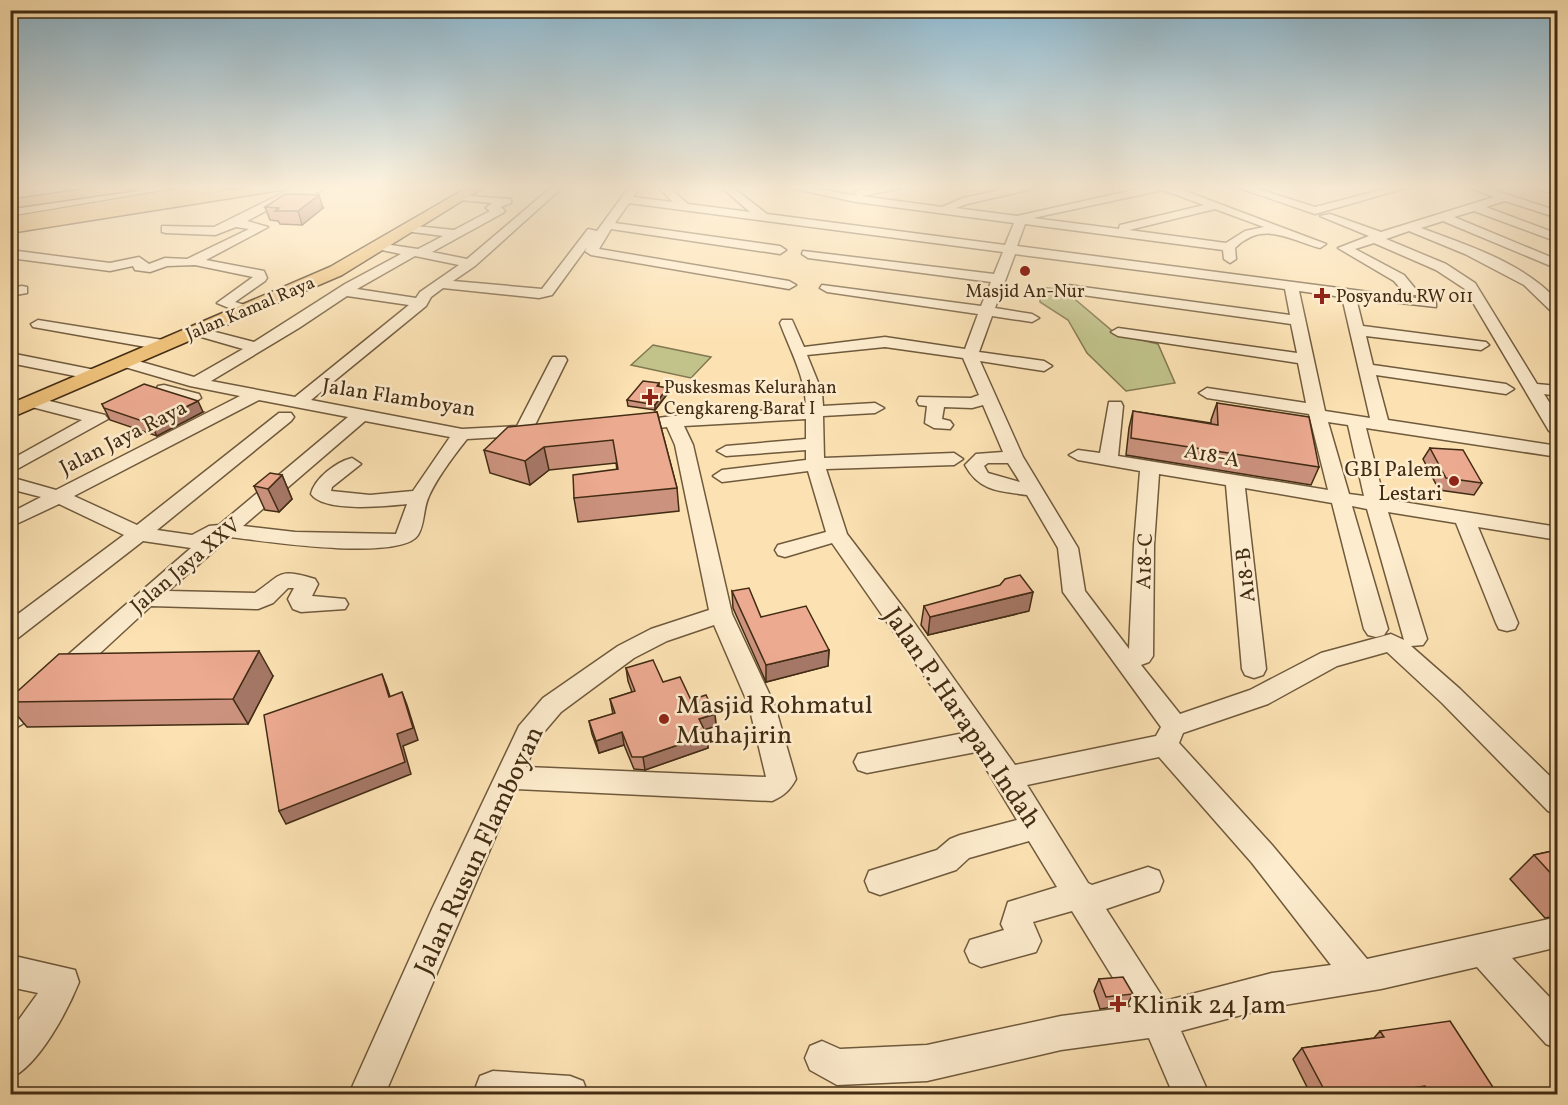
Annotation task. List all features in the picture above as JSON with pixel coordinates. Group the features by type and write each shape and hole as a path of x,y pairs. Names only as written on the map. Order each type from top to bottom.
{"main road":[{"name":"Jalan Kamal Raya","path":"10,412 313,281 394,238"}],"street":[{"path":"10,254 111,267 139,261 139,266 144,268 165,262 184,264 194,261 241,238"},
{"path":"156,389 190,387 257,348 347,289 448,238"},
{"path":"10,632 139,534 421,303 425,295 470,263 500,238"},
{"path":"440,285 539,294 547,292 590,238"},
{"path":"599,238 591,251 789,285"},
{"path":"692,238 780,250"},
{"path":"711,273 750,238"},
{"path":"887,238 1012,249 1431,304"},
{"path":"1016,238 970,356 1014,457 1068,548 1074,592 1169,736 1360,976"},
{"path":"1161,238 1229,247"},
{"path":"1229,247 1241,238"},
{"path":"1303,238 1320,244"},
{"path":"1375,238 1344,248 1399,278 1411,292"},
{"path":"1378,238 1441,267 1470,286 1557,431"},
{"path":"1433,238 1526,279 1552,294 1557,310"},
{"path":"1492,238 1557,265"},
{"path":"381,246 470,263"},
{"path":"1229,247 1232,278"},
{"path":"808,254 999,279"},
{"path":"194,261 260,274 260,278 224,303 246,310"},
{"path":"1526,279 1557,277"},
{"path":"313,281 421,303"},
{"path":"1291,285 1338,497 1376,629"},
{"path":"826,288 1032,318"},
{"path":"1068,289 1298,321"},
{"path":"1348,293 1380,424"},
{"name":"Jalan P. Harapan Indah","path":"787,323 814,393 816,455 837,535 900,620 1010,778 1036,827 1158,1020 1191,1095"},
{"path":"38,324 163,345"},
{"path":"1357,330 1481,345"},
{"path":"196,332 257,348"},
{"path":"1118,332 1306,359"},
{"path":"797,352 885,342 1044,366"},
{"path":"10,358 95,375"},
{"path":"523,432 559,360"},
{"name":"Jalan Flamboyan","path":"124,362 190,387 256,395 290,410 358,414 462,434 545,431"},
{"path":"1367,369 1506,389"},
{"path":"1532,388 1557,391"},
{"path":"1207,393 1358,427 1557,465"},
{"name":"Jalan Jaya Raya","path":"10,521 256,395"},
{"path":"944,425 934,423 931,401 972,403 988,398"},
{"path":"10,468 99,419 34,402"},
{"path":"90,415 109,406"},
{"path":"1108,459 1115,406"},
{"path":"611,428 673,421 875,408"},
{"path":"10,483 58,496 139,534 195,542 209,536 358,414"},
{"name":"Jalan Jaya XXV","path":"10,720 146,598 358,414"},
{"path":"508,777 772,789 782,779 779,759 762,706 721,614 684,445 673,421"},
{"path":"1358,427 1380,424 1557,452"},
{"path":"1358,427 1376,503 1415,639"},
{"path":"226,530 295,539 398,541 409,533 419,496 448,450 462,434"},
{"path":"726,452 789,444 816,455"},
{"path":"722,476 816,455 954,459"},
{"name":"A18-A","path":"1078,455 1557,534"},
{"path":"1014,457 983,459 974,465 981,477 1005,486 1032,490"},
{"path":"352,464 323,485 321,494 347,499 391,500 419,496"},
{"name":"A18-C","path":"1141,656 1144,545 1150,467"},
{"name":"A18-B","path":"1235,481 1254,669"},
{"path":"1464,518 1507,623"},
{"path":"785,550 837,535"},
{"path":"146,598 258,601 267,597 274,585 282,582 307,585 298,598 301,603 337,604"},
{"path":"900,620 925,613"},
{"name":"Jalan Rusun Flamboyan","path":"366,1095 528,733 552,705 626,652 659,635 721,614"},
{"path":"1010,778 1169,736 1259,697 1329,658 1391,642 1451,696 1557,803"},
{"path":"867,762 983,740"},
{"path":"880,881 946,861 960,848 1036,827"},
{"path":"981,951 1025,942 1017,924 1019,912 1148,881"},
{"path":"822,1058 837,1066 927,1063 1061,1033 1158,1020 1272,990 1360,976 1557,932"},
{"path":"1482,949 1557,1032"},
{"path":"10,971 63,982 42,1017 10,1061"},
{"path":"491,1095 493,1089 570,1095"}],"green space":[{"path":"1040,287 1064,290 1116,334 1158,344 1175,383 1126,391 1087,353 1068,320 1040,302"},
{"path":"653,345 711,357 691,378 631,365"}],"building":[{"path":"643,381 659,383 657,386 667,388 655,405 627,400"},
{"path":"144,384 198,401 151,424 104,408 102,404"},
{"path":"1217,403 1309,417 1319,467 1131,438 1133,411 1218,425"},
{"path":"657,412 677,488 574,498 573,475 618,469 613,440 544,447 525,461 484,450 508,427"},
{"path":"1430,448 1463,450 1482,483 1446,478"},
{"path":"270,473 282,475 268,489 254,486"},
{"path":"1020,575 1033,592 930,617 924,606 1000,585 1005,579"},
{"path":"749,588 761,617 806,606 829,650 766,665 732,591"},
{"path":"259,651 233,699 10,702 10,698 59,654"},
{"name":"Masjid Rohmatul Muhajirin","path":"653,660 663,682 680,677 691,700 706,695 715,714 699,719 707,735 643,757 632,757 622,732 596,741 589,721 615,713 610,699 635,691 626,668"},
{"path":"382,674 389,697 402,692 413,728 397,734 405,762 279,811 264,715"},
{"path":"1557,850 1557,880 1534,855"},
{"path":"1123,977 1133,994 1106,997 1099,979"},
{"path":"1450,1021 1498,1095 1430,1095 1425,1086 1365,1095 1327,1095 1302,1048 1384,1037 1380,1031"}],"place":[{"name":"Masjid An-Nur","path":"1025,271"},
{"name":"Posyandu RW 011","path":"1322,296"},
{"name":"Puskesmas Kelurahan Cengkareng Barat I","path":"650,397"},
{"name":"GBI Palem Lestari","path":"1454,481"},
{"name":"Masjid Rohmatul Muhajirin","path":"664,719"},
{"name":"Klinik 24 Jam","path":"1118,1004"}]}
